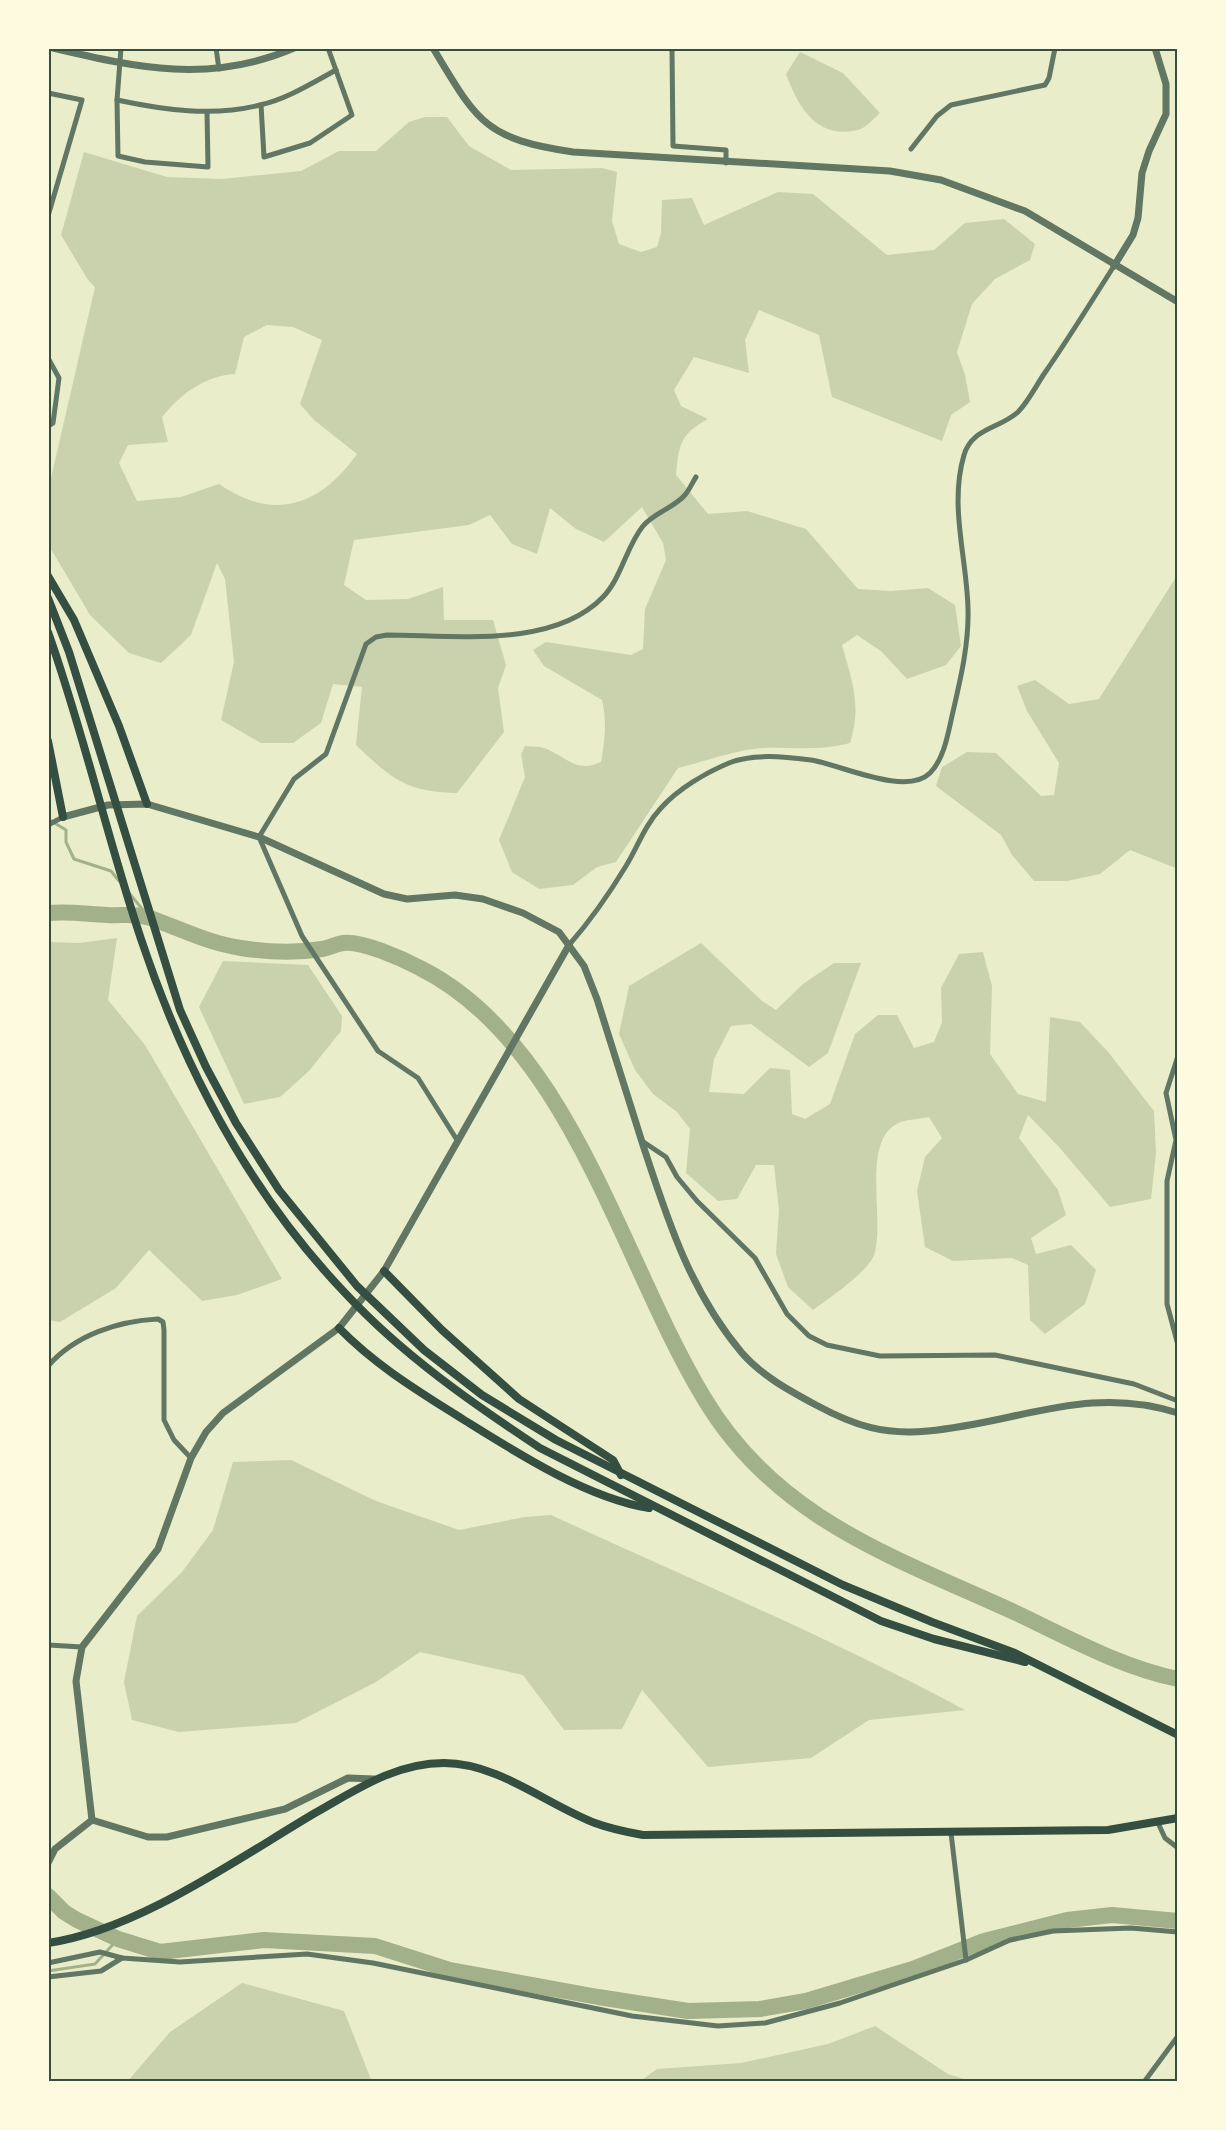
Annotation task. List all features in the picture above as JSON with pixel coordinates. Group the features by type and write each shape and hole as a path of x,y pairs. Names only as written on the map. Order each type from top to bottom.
{"main road":[{"path":"48,576 74,620 119,726 147,804"},
{"path":"48,598 69,652 180,1010 236,1123 279,1190 357,1286 424,1350 482,1395 556,1440 843,1585 1015,1653 1178,1735"},
{"path":"48,632 140,938 188,1063 223,1130 270,1201 347,1296 417,1360 540,1448 881,1621 934,1639 1037,1665"},
{"path":"48,741 63,817"},
{"path":"384,1271 442,1330 519,1399 613,1460 622,1475"},
{"path":"339,1328 364,1354 524,1458 625,1504 658,1509"},
{"path":"48,1943 84,1935 146,1911 374,1779 408,1768 444,1763 468,1766 499,1776 594,1822 643,1835 1108,1830 1178,1818"}],"street":[{"path":"53,48 119,64 159,69 219,69 259,61 294,48"},
{"path":"121,48 117,100 118,156 145,162 208,167 207,112"},
{"path":"216,48 219,69"},
{"path":"261,105 264,157 310,143 352,115 328,48"},
{"path":"433,48 468,106 480,119 503,134 524,143 573,152 726,163 890,171 941,180 1025,211 1178,302"},
{"path":"672,48 673,146 726,150 726,163"},
{"path":"911,148 937,116 951,105 1045,84 1049,78 1055,48"},
{"path":"92,1820 76,1681 82,1647 158,1549 191,1458 206,1432 223,1413 339,1328 384,1271 569,945 591,920 627,864 648,824 661,807 689,786 729,763 752,758 812,760 882,780 897,781 924,777 933,769 946,742 966,641 968,610 960,539 959,490 967,447 972,438 1019,410 1061,350 1133,235 1138,218 1142,173 1149,151 1166,114 1166,84 1155,48"},
{"path":"117,100 159,109 207,112 261,105 299,90 336,70"},
{"path":"48,93 82,100 48,216"},
{"path":"48,358 59,378 53,423 48,426"},
{"path":"259,837 294,780 326,753 366,644 376,637 387,635 497,635 545,630 562,624 603,597 615,580 645,524 684,497 696,477"},
{"path":"48,825 63,817 108,806 147,804 259,837 384,894 407,899 454,895 483,899 523,913 559,932 584,966 597,999 679,1251 711,1310 743,1354 765,1375 846,1421 890,1433 930,1431 1109,1401 1160,1408 1178,1413"},
{"path":"259,837 302,936 378,1051 418,1078 457,1140"},
{"path":"1178,1056 1166,1093 1176,1140 1167,1181 1167,1304 1178,1345"},
{"path":"642,1141 666,1158 678,1177 710,1216 724,1225 751,1252 770,1281 786,1314 810,1336 827,1345 880,1356 995,1355 1134,1384 1178,1401"},
{"path":"48,1366 67,1347 91,1334 114,1326 158,1319 163,1322 164,1420 174,1440 191,1458"},
{"path":"48,1645 82,1647"},
{"path":"92,1820 148,1837 167,1837 285,1809 348,1778 374,1779"},
{"path":"48,1863 56,1849 92,1820"},
{"path":"1158,1823 1165,1838 1178,1848"},
{"path":"951,1833 966,1960"},
{"path":"48,1963 100,1952 122,1958 180,1962 307,1954 373,1963 632,2016 718,2026 765,2023 840,2003 966,1960 1010,1940 1053,1930 1131,1928 1178,1932"},
{"path":"48,1977 101,1971 122,1958"},
{"path":"1144,2082 1178,2036"}],"green space":[{"path":"800,52 843,73 880,113 858,130 844,132 820,125 803,109 786,74"},
{"path":"425,117 447,117 469,146 511,170 602,168 617,172 612,221 619,244 641,252 657,247 661,233 662,200 692,198 704,225 778,192 813,194 887,255 934,250 965,223 1004,219 1035,244 1030,260 995,279 972,304 957,352 965,375 970,402 951,415 942,441 832,397 819,335 759,310 745,340 749,373 694,357 674,390 681,406 708,419 686,435 678,456 676,475 708,514 747,511 806,529 858,589 891,591 928,588 955,605 961,646 946,665 907,679 881,651 857,635 842,645 852,682 855,705 854,730 850,743 818,748 753,749 678,768 616,862 597,867 573,885 539,889 512,872 499,840 525,777 521,754 525,746 544,748 571,762 585,766 601,762 604,746 605,715 602,700 544,666 533,650 546,642 631,655 643,649 645,609 666,560 663,543 642,507 604,542 576,529 550,508 537,554 512,544 490,515 469,525 354,540 344,585 366,600 408,599 443,587 444,620 493,620 506,665 498,688 504,732 457,793 425,790 401,781 380,767 356,745 362,687 333,684 321,723 293,743 261,743 221,720 234,662 225,579 217,563 191,635 161,663 129,653 90,615 48,544 48,481 51,478 95,287 88,280 61,235 84,152 167,177 222,179 301,171 339,151 376,151 409,122","holes":["267,325 293,327 322,340 300,404 314,420 357,454 343,472 328,486 295,503 277,505 259,503 239,496 219,484 181,497 137,501 119,463 128,445 168,442 162,417 185,394 203,382 235,374 244,337"]},
{"path":"1178,574 1178,869 1130,850 1100,874 1067,881 1034,881 1012,855 1001,835 936,786 942,767 967,752 996,753 1041,796 1054,795 1059,763 1027,711 1017,686 1035,680 1069,704 1099,699"},
{"path":"117,938 108,1000 145,1045 282,1279 237,1295 202,1301 149,1250 116,1288 60,1322 48,1320 48,942 79,943"},
{"path":"701,943 762,1001 776,1010 803,984 834,963 861,963 828,1053 809,1067 751,1024 731,1026 714,1059 709,1092 744,1094 770,1068 790,1070 792,1114 805,1119 830,1104 855,1034 878,1015 897,1015 914,1048 934,1042 942,1022 941,988 959,954 983,952 992,986 990,1054 1018,1094 1046,1102 1050,1017 1080,1022 1109,1053 1154,1111 1156,1153 1151,1199 1110,1207 1059,1147 1028,1115 1019,1138 1058,1190 1066,1215 1031,1238 1036,1254 1071,1245 1096,1270 1085,1304 1045,1334 1030,1320 1028,1265 1012,1258 953,1261 925,1247 917,1191 925,1157 942,1138 929,1117 901,1122 888,1131 881,1144 876,1181 877,1240 870,1262 847,1285 813,1310 788,1287 776,1254 779,1210 774,1165 756,1165 737,1199 718,1201 686,1173 690,1129 677,1112 653,1094 635,1070 619,1034 629,986"},
{"path":"223,961 308,965 342,1016 341,1031 309,1071 280,1097 244,1104 199,1007"},
{"path":"291,1460 376,1501 459,1530 525,1517 551,1515 863,1658 965,1710 869,1720 811,1758 708,1767 642,1690 622,1729 564,1730 523,1675 420,1652 376,1682 296,1723 179,1732 132,1720 124,1682 137,1616 182,1572 213,1530 233,1462"},
{"path":"242,1983 344,2011 372,2082 127,2082 170,2032"},
{"path":"875,2026 948,2074 973,2082 639,2082 657,2069 741,2063 828,2044"}],"waterway":[{"path":"48,819 66,830 66,842 74,859 111,871 119,881"},
{"path":"129,893 148,916"},
{"path":"48,913 144,916 217,943 261,950 302,951 343,943 360,944 393,955 420,968 472,1002 516,1048 554,1101 588,1160 674,1344 704,1398 733,1440 766,1475 802,1504 841,1530 882,1552 1094,1650 1135,1667 1178,1679"},
{"path":"48,1896 64,1912 77,1920 118,1939 160,1952 264,1940 375,1946 450,1970 688,2011 760,2009 806,2001 913,1969 984,1941 1067,1920 1112,1915 1178,1921"},
{"path":"48,1971 95,1964 118,1939"}]}
